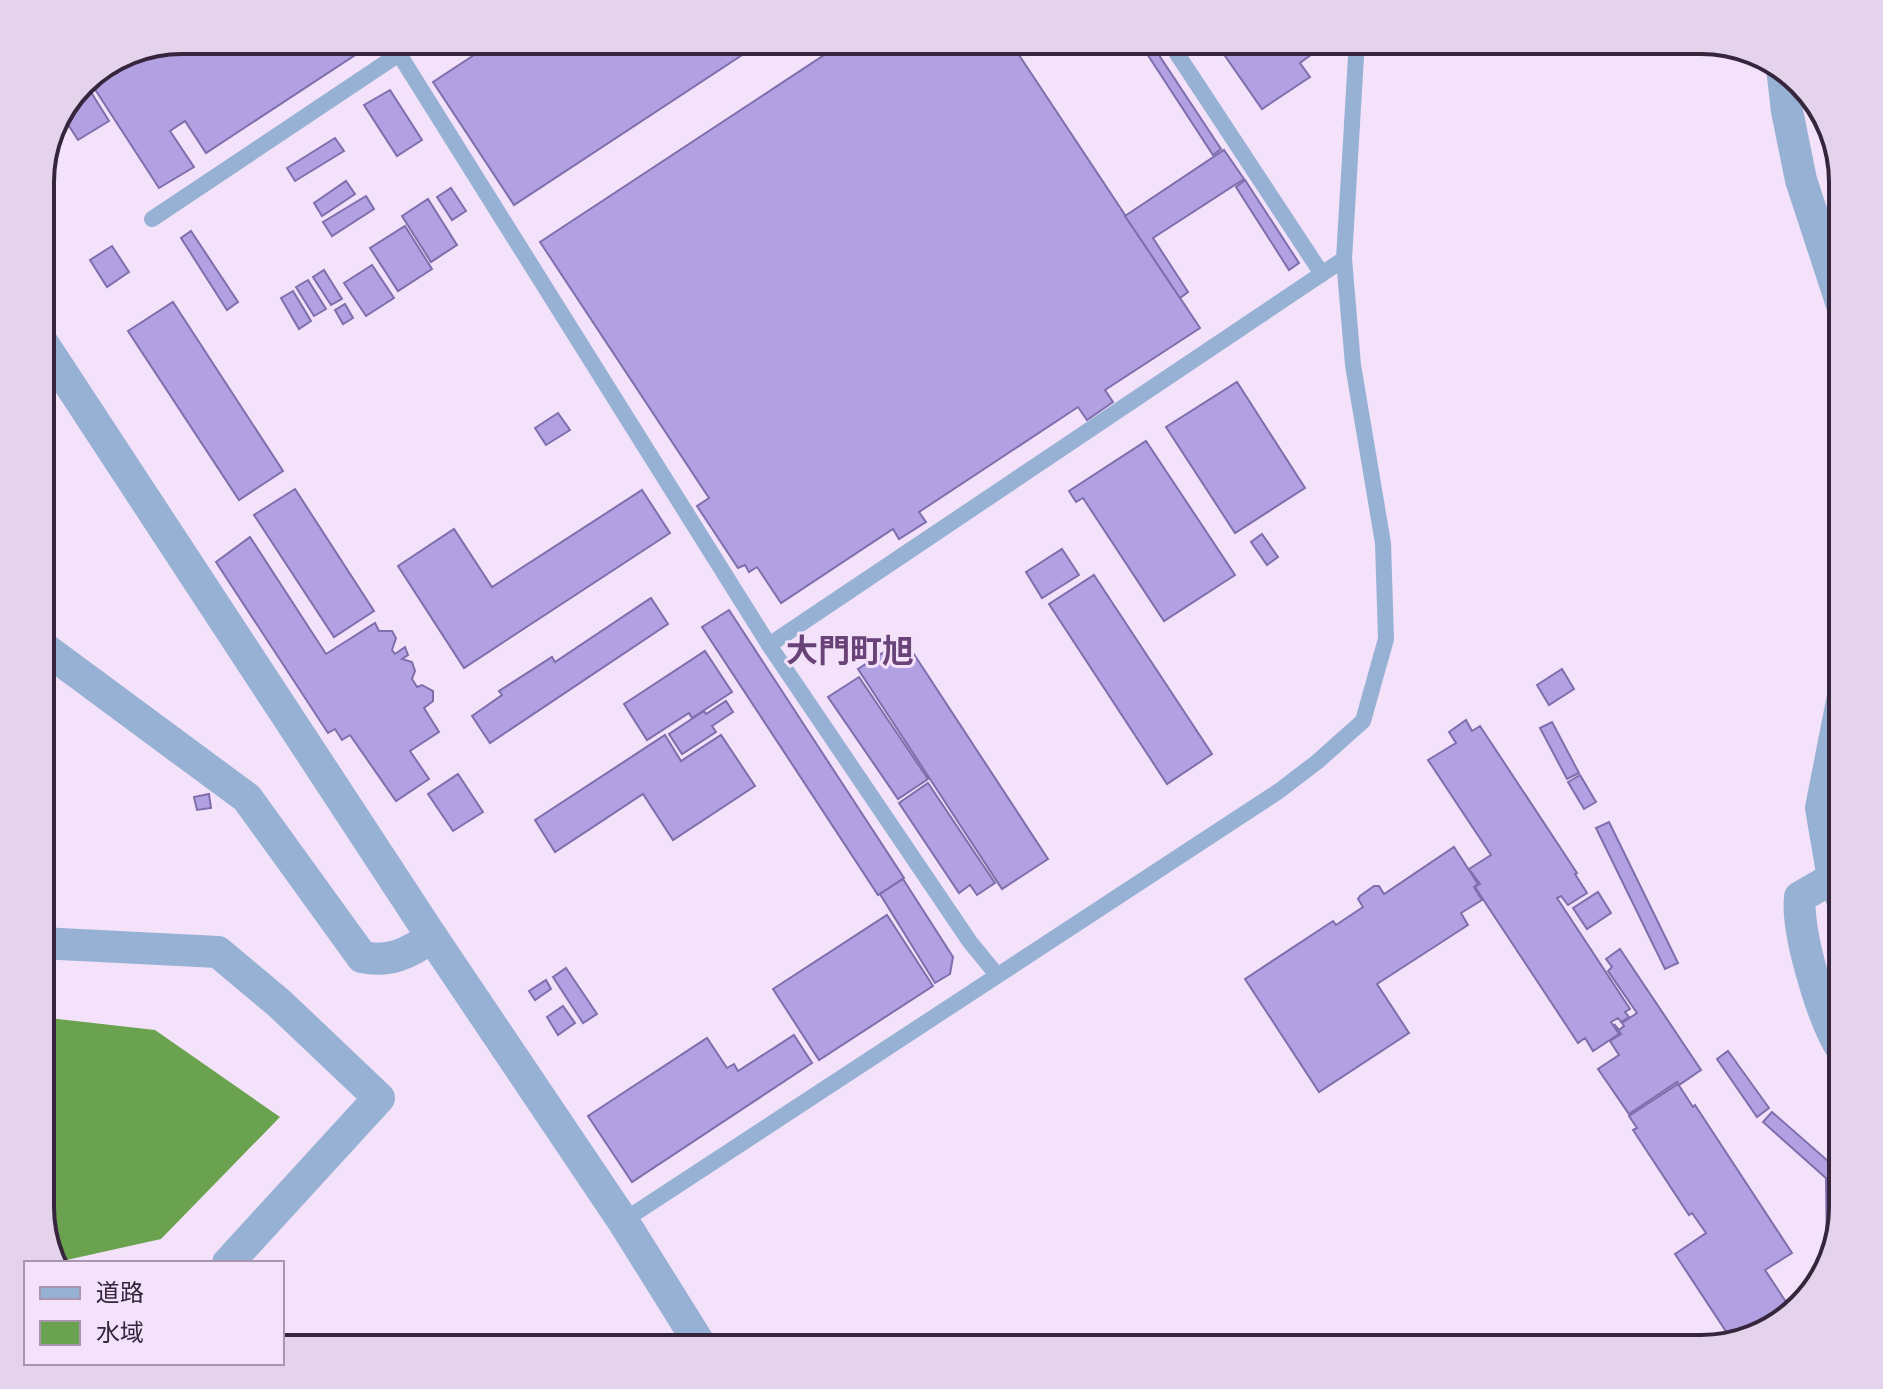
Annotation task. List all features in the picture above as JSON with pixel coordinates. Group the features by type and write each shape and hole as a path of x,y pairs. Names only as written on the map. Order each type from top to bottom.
{"street":[{"path":"1784,85 1801,180 1829,265"},
{"path":"54,360 432,937 623,1221 694,1335"},
{"path":"54,655 247,798 362,957 377,960 391,958 414,950 432,937"},
{"path":"1829,767 1821,808 1829,847"},
{"path":"1829,892 1800,897 1798,913 1819,994 1829,1018"},
{"path":"54,944 218,952 280,1004 379,1098 230,1261"}],"lane":[{"path":"152,219 399,54 769,645 970,942 997,975"},
{"path":"1177,54 1322,274"},
{"path":"623,1221 1279,791 1363,721 1386,639 1383,543 1353,365 1344,259 1356,54"},
{"path":"769,645 1344,259"}],"water":[{"path":"54,1019 155,1030 280,1117 161,1239 66,1260 54,1215"}],"building":[{"path":"357,54 206,153 185,121 170,131 194,167 159,188 95,89 118,71 165,55"},
{"path":"476,54 744,54 514,205 433,82"},
{"path":"826,54 1018,54 1200,328 1105,390 1113,402 1087,420 1078,407 919,512 926,522 899,539 893,529 781,603 757,567 749,572 745,565 738,568 697,506 709,498 540,242"},
{"path":"1147,54 1158,54 1221,149 1213,155"},
{"path":"1224,54 1312,54 1300,63 1310,77 1262,109"},
{"path":"390,90 422,140 397,156 364,105"},
{"path":"91,93 109,121 78,140 68,124"},
{"path":"335,138 344,151 295,181 287,168"},
{"path":"1224,150 1244,179 1153,238 1188,292 1180,298 1125,216"},
{"path":"1245,180 1299,263 1289,270 1236,187"},
{"path":"346,181 355,194 322,216 314,203"},
{"path":"451,188 466,211 452,220 437,197"},
{"path":"366,196 374,209 332,236 323,222"},
{"path":"428,199 457,245 431,262 402,216"},
{"path":"405,226 432,269 398,291 370,248"},
{"path":"191,231 238,302 227,310 181,238"},
{"path":"112,246 129,272 107,287 90,260"},
{"path":"372,265 394,298 366,316 344,283"},
{"path":"324,270 342,299 331,305 313,277"},
{"path":"308,280 326,309 314,316 296,287"},
{"path":"293,291 311,321 299,329 281,298"},
{"path":"173,302 283,471 239,500 128,331"},
{"path":"345,304 353,318 343,324 335,310"},
{"path":"1237,382 1305,488 1235,533 1166,427"},
{"path":"558,413 570,430 546,445 535,428"},
{"path":"1146,441 1235,575 1164,621 1083,498 1076,502 1069,491"},
{"path":"295,489 374,611 334,637 254,515"},
{"path":"642,490 670,533 464,668 398,566 454,529 492,587"},
{"path":"1262,534 1278,557 1267,565 1251,542"},
{"path":"250,537 326,654 375,623 379,631 392,631 396,638 392,650 395,654 405,647 408,655 402,659 412,662 415,671 412,679 417,687 422,685 433,691 433,701 424,708 439,732 410,751 429,779 396,801 350,735 342,740 335,729 328,733 216,562"},
{"path":"1062,549 1079,575 1042,598 1026,572"},
{"path":"1094,575 1212,754 1167,784 1049,604"},
{"path":"651,598 668,624 490,743 472,716 502,695 499,691 552,657 555,662"},
{"path":"729,610 904,878 878,895 702,627"},
{"path":"904,639 1048,859 1002,889 858,669"},
{"path":"705,651 732,692 692,718 689,713 647,740 624,704"},
{"path":"1562,669 1574,689 1549,705 1537,685"},
{"path":"859,677 928,779 898,799 828,697"},
{"path":"726,701 733,712 712,726 716,732 682,754 669,734"},
{"path":"1466,720 1472,731 1480,726 1587,893 1568,905 1561,896 1557,898 1630,1009 1625,1012 1629,1017 1621,1022 1618,1018 1611,1022 1619,1034 1593,1051 1585,1038 1578,1043 1475,887 1480,884 1469,869 1491,855 1428,760 1456,743 1449,732"},
{"path":"1552,722 1579,773 1567,779 1540,728"},
{"path":"665,735 681,761 721,735 755,786 673,840 643,794 555,852 535,820"},
{"path":"458,774 483,812 453,831 428,794"},
{"path":"1580,775 1596,802 1584,809 1568,782"},
{"path":"928,783 995,883 977,895 970,885 959,893 899,803"},
{"path":"209,794 211,808 197,810 194,797"},
{"path":"1609,822 1678,963 1665,969 1596,828"},
{"path":"1454,847 1478,884 1474,887 1482,900 1461,913 1468,925 1377,984 1409,1033 1319,1092 1245,979 1333,921 1336,925 1363,907 1358,899 1374,886 1379,886 1384,894"},
{"path":"903,879 953,957 950,974 935,983 880,894"},
{"path":"1598,892 1611,913 1587,929 1573,908"},
{"path":"887,915 933,986 819,1060 773,989"},
{"path":"1620,949 1701,1070 1629,1114 1598,1069 1619,1055 1610,1041 1621,1034 1614,1024 1619,1030 1624,1026 1622,1023 1637,1013 1608,971 1612,967 1606,959"},
{"path":"566,968 597,1014 583,1023 553,977"},
{"path":"546,980 551,989 535,1000 529,991"},
{"path":"563,1006 575,1023 558,1035 547,1017"},
{"path":"794,1035 812,1063 632,1182 588,1116 707,1038 727,1068 734,1064 738,1071"},
{"path":"1728,1051 1769,1108 1757,1117 1717,1059"},
{"path":"1678,1084 1792,1253 1765,1270 1785,1303 1758,1322 1727,1333 1675,1254 1706,1233 1692,1213 1689,1215 1633,1130 1637,1128 1629,1116"},
{"path":"1772,1112 1829,1162 1827,1179 1763,1122"},
{"path":"1826,1180 1829,1180 1829,1207 1827,1233"}],"district":[{"name":"大門町旭","path":"850,649"}]}
